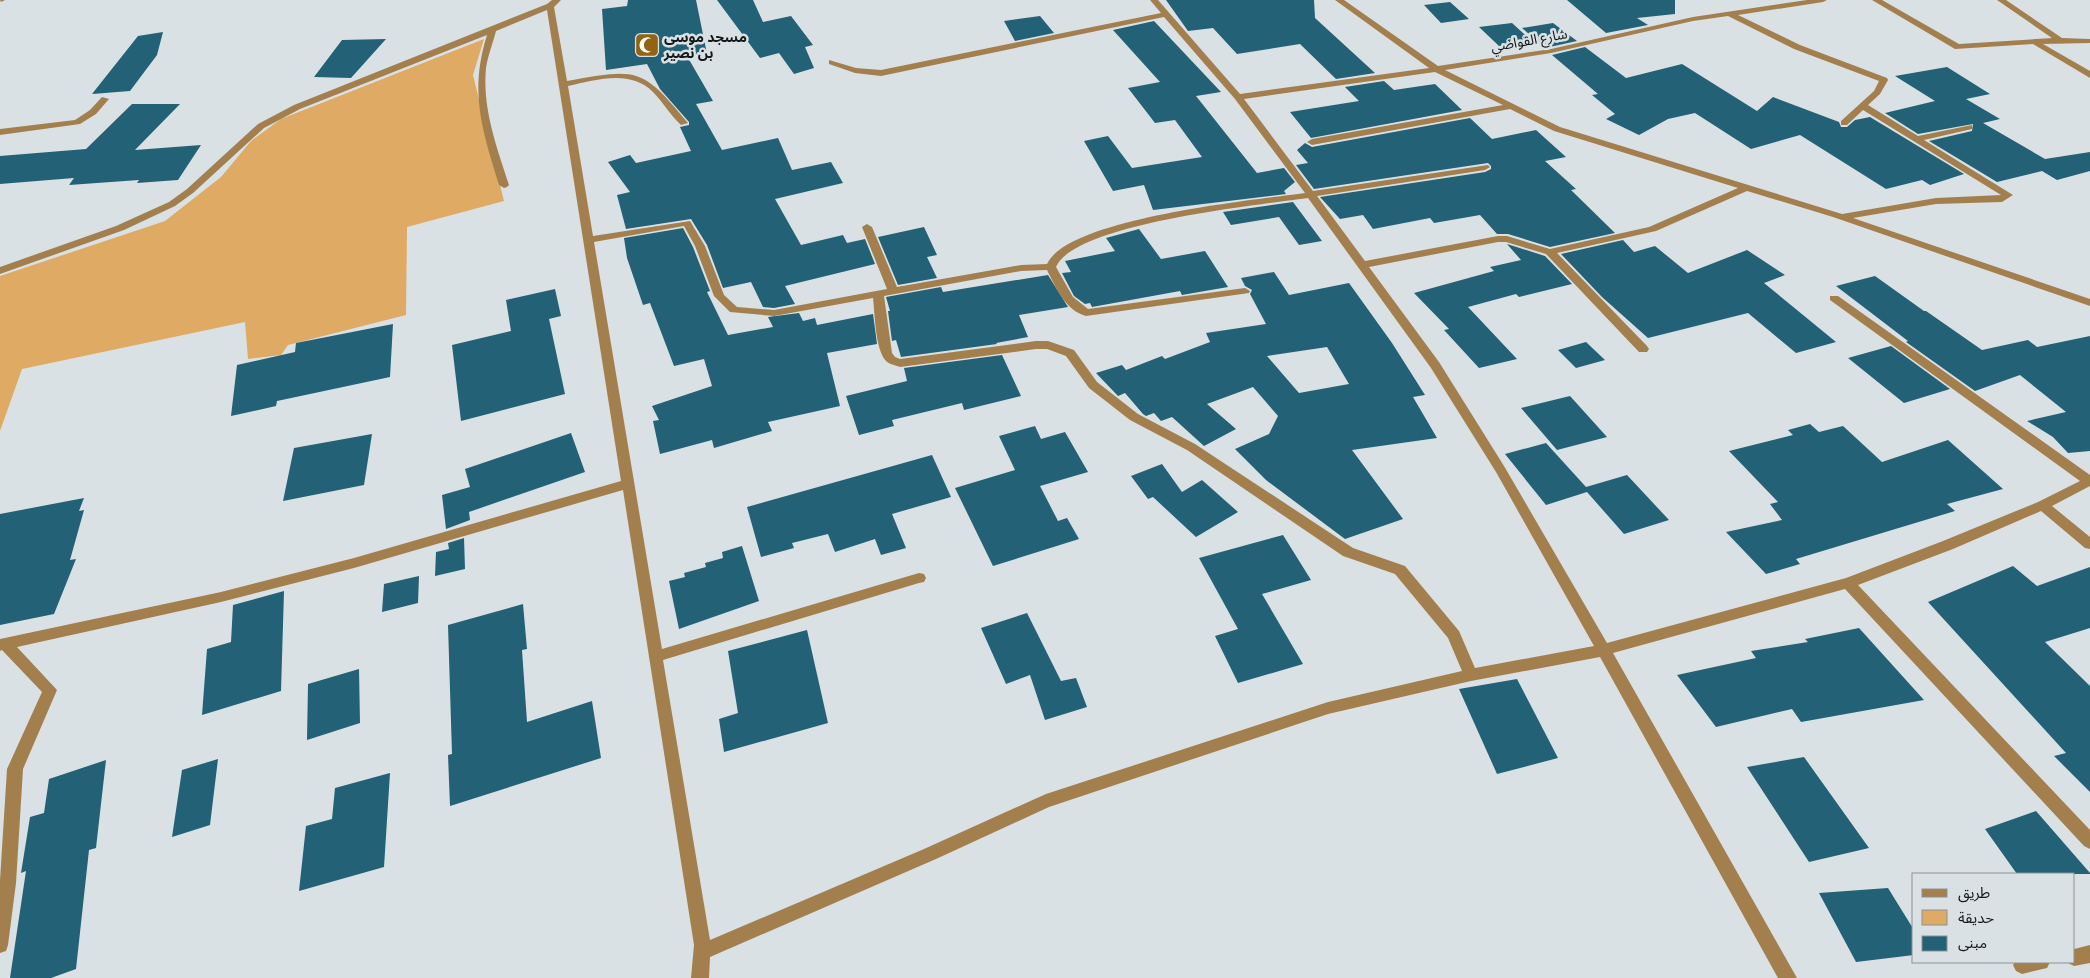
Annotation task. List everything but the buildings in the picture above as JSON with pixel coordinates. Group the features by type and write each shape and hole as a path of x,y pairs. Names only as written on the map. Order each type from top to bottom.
{"street":[{"path":"1154,0 1238,97 1435,365 1500,469 1788,978"},
{"path":"1339,0 1438,70 1509,107 1581,138 1840,217 2090,303"},
{"name":"شارع القواضي","path":"1238,97 1438,70 1551,51 1728,12 1823,0"},
{"path":"1876,0 1948,44 1958,47 2060,40 2090,41"},
{"path":"2001,0 2060,40"},
{"path":"0,271 120,228 172,204 190,191 261,126 297,107 554,3 563,84 590,240 702,952 700,978"},
{"path":"1728,12 1797,47 1884,80 1877,92 1844,123"},
{"path":"832,62 855,70 881,73 1165,14"},
{"path":"493,29 482,68 481,85 495,159 504,185"},
{"path":"2035,42 2090,75"},
{"path":"563,84 620,76 639,78 651,85 671,112 684,123"},
{"path":"0,132 77,122 93,112 105,99"},
{"path":"1840,217 1936,201 2007,198 2007,193 1863,106"},
{"path":"1312,142 1509,107"},
{"path":"1916,139 1970,128"},
{"path":"1051,267 1055,258 1070,246 1118,227 1310,194 1485,167"},
{"path":"1550,252 1652,229 1745,188"},
{"path":"590,240 687,223 700,246 719,296 734,310 774,313 1021,268 1051,267"},
{"path":"867,227 893,291"},
{"path":"1363,265 1498,239 1507,239 1550,252 1643,349"},
{"path":"1051,267 1068,299 1076,308 1086,313 1245,291"},
{"path":"878,294 886,353 891,360 900,363 1036,345 1048,345 1070,353 1093,385 1134,417 1192,447 1348,552 1400,570 1454,636 1471,675"},
{"path":"702,952 930,854 1046,801 1328,708 1471,675 1604,650 1848,583 1948,545 2042,505 2090,481 1834,298"},
{"path":"2,645 221,597 354,563 627,484"},
{"path":"2042,505 2090,544"},
{"path":"655,657 919,578"},
{"path":"1848,583 2090,841"},
{"path":"0,945 8,883 15,769 50,690 2,645"},
{"path":"2075,957 2090,954"},
{"path":"2022,965 2035,963"}],"green space":[{"path":"484,39 473,75 504,201 407,227 406,315 288,345 281,355 248,359 245,322 22,369 0,431 0,276 165,221 221,177 251,141 281,119"}],"place":[{"name":"مسجد موسى بن نصير","path":"647,45"}]}
